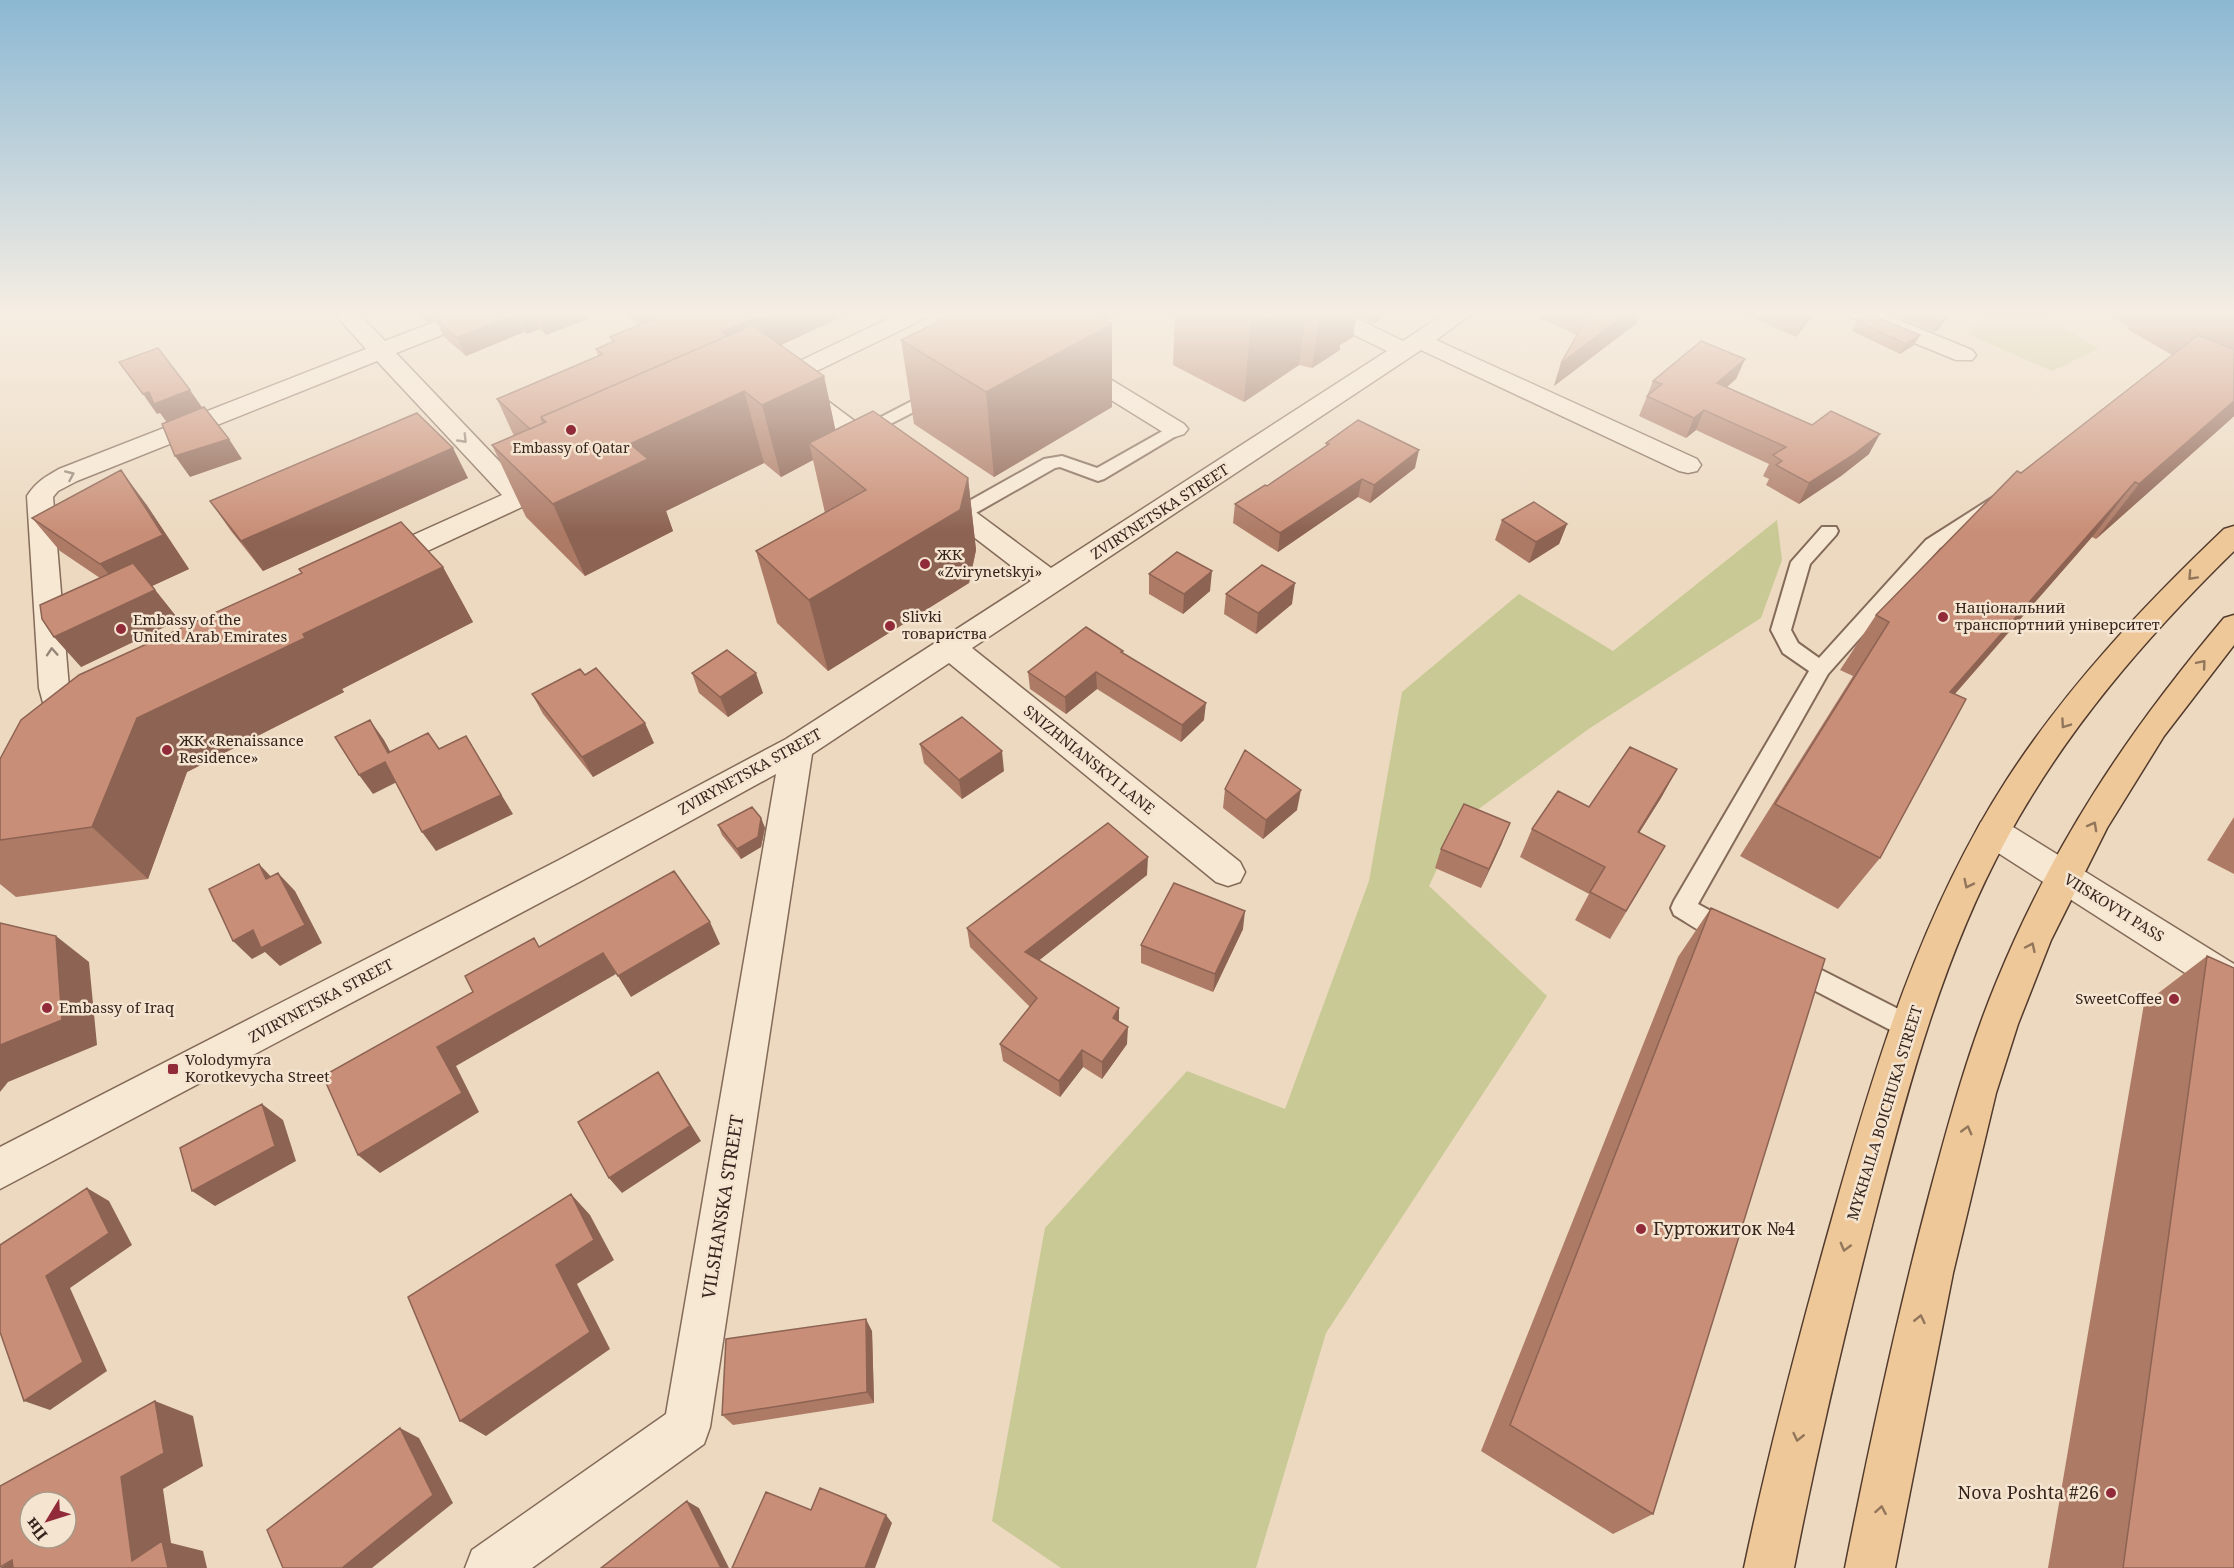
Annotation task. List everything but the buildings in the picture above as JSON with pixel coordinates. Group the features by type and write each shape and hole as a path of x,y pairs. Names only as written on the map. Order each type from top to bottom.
{"main road":[{"name":"MYKHAILA BOICHUKA STREET","path":"1769,1568 1818,1349 1863,1180 1909,1027 1947,928 1993,832 2078,706 2128,643 2234,535"},
{"path":"1870,1568 1902,1396 1984,1066 2022,967 2064,876 2142,743 2188,680 2234,625"}],"street":[{"path":"38,759 72,704 54,688 40,496 43,491 68,475 293,385"},
{"path":"412,385 519,498"},
{"path":"743,396 768,385"},
{"path":"790,385 1052,583"},
{"path":"1104,385 1175,429"},
{"name":"ZVIRYNETSKA STREET","path":"0,1169 561,876 797,748 1353,385"},
{"path":"1504,385 1688,465"},
{"path":"353,574 583,468"},
{"name":"SNIZHNIANSKYI LANE","path":"951,648 1228,872"},
{"name":"VILSHANSKA STREET","path":"490,1568 687,1428 797,748"},
{"name":"VIISKOVYI PASS","path":"1993,832 2234,984"}],"lane":[{"path":"855,435 936,394 943,387 942,385"},
{"path":"960,514 1050,463 1062,461 1098,475 1175,429"},
{"path":"1745,941 1683,908 1821,669 1933,544 2014,487"},
{"path":"1821,669 1790,648 1781,630 1801,562 1829,531"},
{"path":"1775,957 1909,1027"}],"green space":[{"path":"1777,520 1782,560 1761,618 1590,728 1458,824 1429,886 1547,996 1326,1333 1256,1568 1061,1568 992,1521 1045,1228 1187,1071 1285,1109 1369,881 1402,692 1519,594 1613,651"}],"place":[{"name":"Embassy of Qatar","path":"571,430"},
{"name":"ЖК «Zvirynetskyi»","path":"925,564"},
{"name":"Національний транспортний університет","path":"1943,617"},
{"name":"Slivki товариства","path":"890,626"},
{"name":"Embassy of the United Arab Emirates","path":"121,629"},
{"name":"ЖК «Renaissance Residence»","path":"167,750"},
{"name":"SweetCoffee","path":"2174,999"},
{"name":"Embassy of Iraq","path":"47,1008"},
{"name":"Volodymyra Korotkevycha Street","path":"173,1069"},
{"name":"Гуртожиток №4","path":"1641,1229"},
{"name":"Nova Poshta #26","path":"2111,1493"}]}
